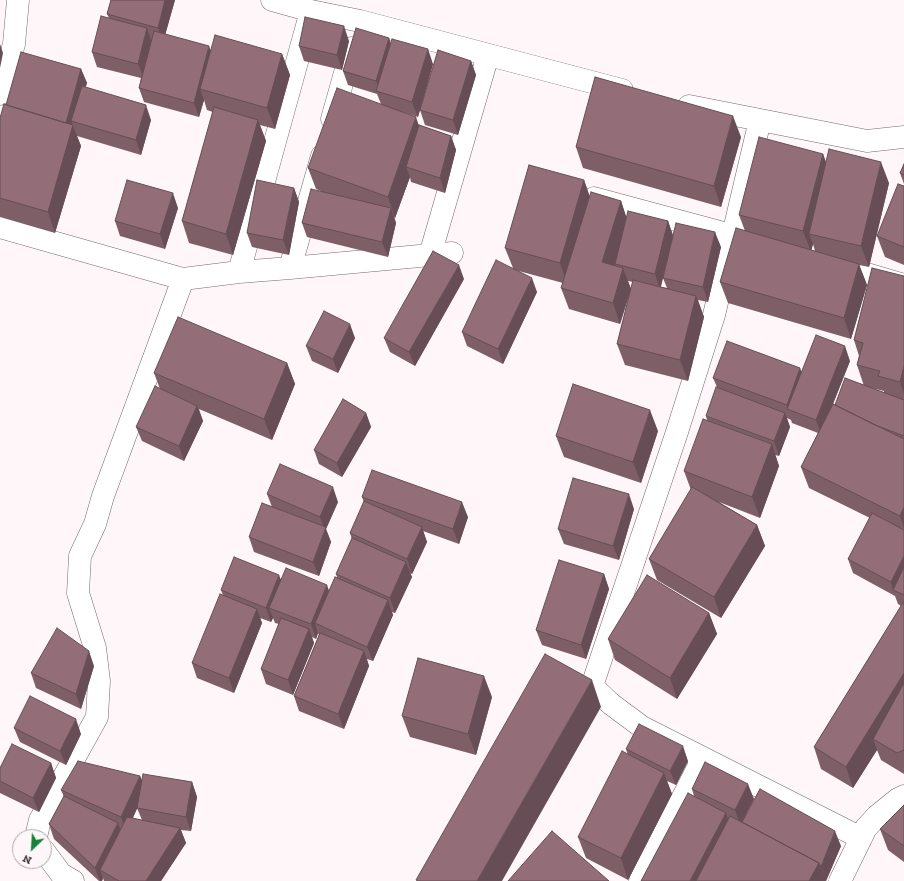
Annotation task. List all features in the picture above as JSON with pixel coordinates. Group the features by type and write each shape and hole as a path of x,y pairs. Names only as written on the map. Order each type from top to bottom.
{"street":[{"path":"0,94 14,44 18,0"},
{"path":"272,0 311,11 360,21 641,95"},
{"path":"239,272 311,11"},
{"path":"290,268 360,21"},
{"path":"430,255 488,55"},
{"path":"672,103 867,141 904,138"},
{"path":"760,120 712,322 674,443 592,686 611,704 642,727 861,838"},
{"path":"575,193 762,244"},
{"path":"0,228 183,279 239,272 452,253"},
{"path":"815,259 904,285"},
{"path":"38,829 40,820 97,717 99,675 95,648 78,593 80,556 95,524 103,496 183,279"},
{"path":"640,881 703,758"},
{"path":"840,881 866,828 877,816 904,796"},
{"path":"52,862 61,874 73,881"}],"building":[{"path":"111,0 165,0 158,28 107,14"},
{"path":"101,16 147,28 138,64 92,52"},
{"path":"305,17 344,26 337,55 299,46"},
{"path":"356,28 389,38 376,81 343,71"},
{"path":"154,31 209,46 194,103 139,88"},
{"path":"215,35 282,54 267,108 200,89"},
{"path":"392,39 428,49 412,102 376,91"},
{"path":"438,50 471,61 453,120 420,110"},
{"path":"21,52 81,69 66,123 6,105"},
{"path":"595,77 733,116 714,186 576,147"},
{"path":"82,86 146,105 136,140 71,121"},
{"path":"337,88 416,117 388,197 308,168"},
{"path":"4,104 73,125 48,212 0,198 0,118"},
{"path":"214,107 258,120 226,234 182,221"},
{"path":"419,125 451,136 440,178 406,167"},
{"path":"759,137 823,154 803,231 739,215"},
{"path":"829,149 881,162 861,246 809,234"},
{"path":"904,164 904,175 900,173"},
{"path":"529,165 584,180 560,263 505,248"},
{"path":"127,180 173,193 160,234 115,221"},
{"path":"257,180 294,188 283,240 247,233"},
{"path":"898,184 904,186 904,247 877,236"},
{"path":"311,189 391,208 382,242 302,223"},
{"path":"591,192 621,201 602,262 623,268 613,303 561,288"},
{"path":"628,211 668,221 655,274 615,264"},
{"path":"676,223 715,232 703,287 663,278"},
{"path":"736,228 859,264 844,318 720,282"},
{"path":"433,251 459,265 409,352 384,338"},
{"path":"496,260 532,278 498,349 462,332"},
{"path":"872,268 904,276 904,366 900,382 878,376 880,371 857,365 863,343 854,340"},
{"path":"633,280 696,296 680,360 617,344"},
{"path":"324,311 350,324 333,359 306,346"},
{"path":"178,317 287,363 264,419 154,373"},
{"path":"816,335 845,346 816,420 787,409"},
{"path":"727,341 800,368 787,405 713,378"},
{"path":"845,378 904,400 904,436 875,425 835,405"},
{"path":"573,384 650,410 633,462 556,436"},
{"path":"155,386 197,406 179,446 136,427"},
{"path":"716,387 785,413 774,441 706,416"},
{"path":"343,399 366,413 337,463 314,450"},
{"path":"833,404 904,439 904,507 900,516 801,467"},
{"path":"703,419 772,444 752,497 684,471"},
{"path":"280,464 333,487 320,517 267,494"},
{"path":"372,470 462,502 453,529 362,497"},
{"path":"573,478 629,494 613,546 558,529"},
{"path":"692,487 757,525 714,597 649,559"},
{"path":"364,501 422,527 407,559 350,533"},
{"path":"262,503 326,527 313,562 249,537"},
{"path":"872,513 904,530 904,556 891,582 848,559"},
{"path":"352,538 406,562 390,598 336,574"},
{"path":"234,557 279,575 266,608 221,590"},
{"path":"559,560 604,574 581,645 536,630"},
{"path":"904,567 904,595 893,590"},
{"path":"286,568 327,585 311,624 269,608"},
{"path":"647,575 709,613 670,678 608,639"},
{"path":"335,577 388,600 367,647 315,623"},
{"path":"220,594 257,609 229,678 192,663"},
{"path":"904,601 904,673 846,767 814,747"},
{"path":"281,618 309,629 288,680 261,669"},
{"path":"57,628 89,651 76,694 31,673"},
{"path":"320,633 364,651 338,714 294,696"},
{"path":"545,654 592,680 477,881 416,880"},
{"path":"418,658 484,676 468,734 402,716"},
{"path":"904,683 904,750 897,753 873,739"},
{"path":"30,696 76,719 60,751 14,728"},
{"path":"639,724 683,746 670,771 626,749"},
{"path":"12,744 51,763 33,798 0,781 0,768"},
{"path":"622,751 664,773 621,858 578,837"},
{"path":"78,761 140,776 121,817 61,790"},
{"path":"705,762 748,784 735,810 692,789"},
{"path":"143,774 192,782 186,817 137,808"},
{"path":"760,789 835,831 821,867 819,863 742,822"},
{"path":"688,793 726,813 690,881 641,881"},
{"path":"64,796 118,823 95,868 49,824"},
{"path":"904,805 904,846 880,829"},
{"path":"730,816 819,863 809,881 696,881"},
{"path":"127,817 180,828 146,881 119,881 100,870"},
{"path":"552,831 609,881 508,881"}]}
